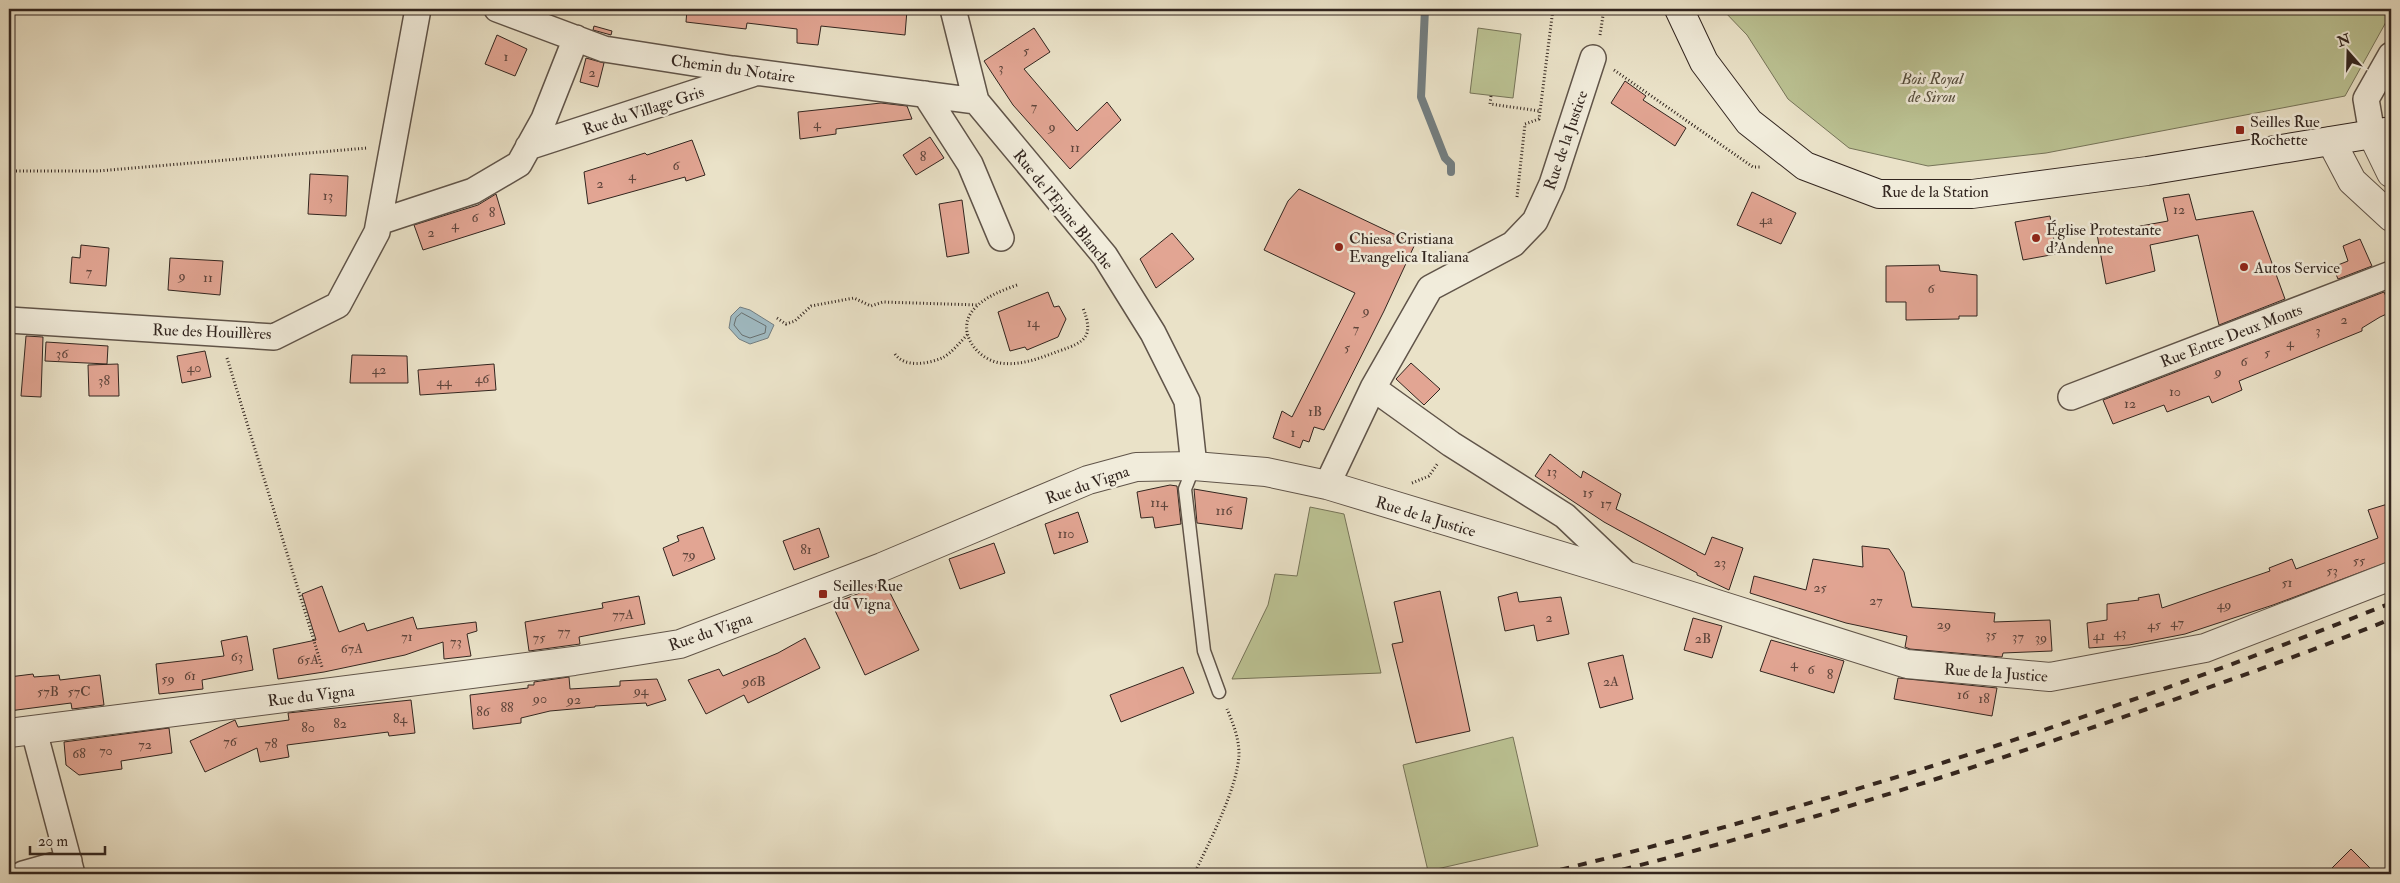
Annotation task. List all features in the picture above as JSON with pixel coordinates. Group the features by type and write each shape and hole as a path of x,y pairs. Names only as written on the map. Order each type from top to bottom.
{"street":[{"name":"Rue des Houillères","path":"9,320 274,337 338,305 377,232 418,9"},
{"name":"Chemin du Notaire","path":"497,9 604,49 976,102"},
{"name":"Rue de l'Epine Blanche","path":"953,9 976,102 1105,256 1153,333 1187,401 1194,466"},
{"name":"Rue de la Station","path":"1679,9 1704,62 1724,92 1749,122 1805,166 1879,194 1972,194 2147,171 2382,132"},
{"path":"379,222 474,191 519,164 544,119 576,38"},
{"path":"2391,55 2366,98 2382,132 2391,173"},
{"name":"Rue de la Justice","path":"1592,58 1552,184 1535,221 1513,244 1430,288 1373,388 1327,485 1628,576 1907,664 2050,677 2205,648 2391,576"},
{"name":"Rue du Village Gris","path":"528,147 757,72"},
{"path":"925,94 970,164 1001,238"},
{"path":"2331,141 2352,181 2391,217"},
{"name":"Rue Entre Deux Monts","path":"2071,397 2391,274"},
{"name":"Rue de la Justice","path":"1373,388 1451,444 1565,516 1628,576"},
{"name":"Rue du Vigna","path":"21,732 574,661 680,644 882,567 1088,480 1136,467 1194,466 1266,472 1327,485"},
{"path":"21,732 70,868 23,874"}],"lane":[{"path":"1194,466 1186,489 1189,518 1204,651 1219,692"}],"path":[{"path":"1513,244 1525,124 1539,119 1553,9"},
{"path":"1592,58 1623,76 1753,167 1805,166"},
{"path":"1491,96 1490,104 1540,110"},
{"path":"9,171 98,171 393,145"},
{"path":"1017,285 988,297 973,311 966,325 970,343 981,357 999,363 1025,363 1079,344 1086,338 1089,323 1083,308"},
{"path":"777,318 786,324 795,321 811,306 854,298 871,306 883,302 979,305"},
{"path":"219,333 330,692"},
{"path":"895,354 900,362 909,364 942,358 968,334"},
{"path":"1372,500 1429,476 1451,444"},
{"path":"1194,874 1230,793 1239,753 1235,728 1219,692"}],"green space":[{"name":"Bois Royal de Sirou","path":"1722,9 2391,9 2391,13 2345,96 2046,153 1928,166 1849,148 1788,99 1747,35"},
{"path":"1478,28 1521,34 1513,98 1470,93"},
{"path":"1310,507 1344,514 1381,673 1232,679 1268,605 1275,574 1297,576"},
{"path":"1513,737 1538,846 1428,871 1403,765"}],"water":[{"path":"740,307 750,310 774,325 768,338 750,344 739,339 729,328 731,316"}],"building":[{"path":"687,9 907,10 905,35 821,26 818,45 797,43 797,29 747,23 746,29 686,22"},
{"path":"594,26 612,31 611,35 593,30"},
{"path":"1034,28 1050,52 1024,69 1077,131 1107,102 1121,120 1070,169 1013,105 984,61"},
{"path":"497,35 527,49 515,76 485,64"},
{"path":"586,58 604,63 598,87 580,82"},
{"path":"1625,81 1646,96 1643,100 1686,128 1675,146 1611,103"},
{"path":"881,103 907,106 912,119 836,129 836,134 800,139 798,112"},
{"path":"930,137 944,158 916,175 903,155"},
{"path":"692,140 705,175 686,181 685,177 588,204 584,172 645,153 647,155"},
{"path":"310,174 348,176 346,216 308,214"},
{"name":"Chiesa Cristiana Evangelica Italiana","path":"1299,189 1415,244 1384,311 1324,430 1314,427 1309,442 1303,440 1300,448 1273,438 1282,411 1292,417 1355,293 1264,250 1288,201"},
{"path":"1752,192 1796,213 1781,244 1737,225"},
{"path":"496,194 505,224 423,250 414,225 478,205"},
{"path":"2189,194 2196,220 2253,211 2285,299 2219,325 2198,235 2150,245 2155,271 2106,284 2097,234 2168,221 2163,198"},
{"path":"962,200 969,253 947,257 939,204"},
{"name":"Église Protestante d’Andenne","path":"2050,216 2056,254 2023,260 2015,222"},
{"path":"1172,233 1194,259 1156,288 1140,259"},
{"path":"2360,239 2372,266 2338,279 2333,267 2348,261 2343,246"},
{"path":"81,245 109,248 106,286 70,283 72,257 80,258"},
{"path":"170,258 223,261 220,295 168,290"},
{"path":"1939,265 1940,271 1977,275 1977,316 1959,316 1959,319 1906,320 1906,302 1886,302 1886,266"},
{"path":"1048,292 1054,307 1059,306 1066,319 1058,337 1027,350 1025,347 1010,351 998,312"},
{"path":"2384,292 2391,307 2391,312 2362,328 2362,331 2239,381 2242,390 2212,403 2209,396 2167,412 2164,405 2113,424 2103,400"},
{"path":"26,336 43,337 41,397 21,396"},
{"path":"46,342 108,346 107,364 45,361"},
{"path":"205,351 211,377 182,383 177,356"},
{"path":"352,355 407,356 408,383 350,383"},
{"path":"1411,363 1440,389 1424,405 1396,379"},
{"path":"118,364 119,396 89,396 88,365"},
{"path":"494,364 496,390 420,395 418,370"},
{"path":"1550,454 1581,478 1583,471 1621,494 1616,509 1705,555 1712,537 1743,548 1729,590 1697,575 1697,573 1604,522 1535,476"},
{"path":"1170,485 1177,486 1181,524 1155,528 1153,517 1141,518 1137,492"},
{"path":"1194,489 1247,498 1242,529 1197,523"},
{"path":"2391,503 2391,561 2273,605 2185,634 2129,645 2089,648 2087,623 2107,620 2107,604 2139,600 2138,598 2159,594 2162,608 2270,571 2269,568 2292,559 2296,569 2378,538 2368,510"},
{"path":"1078,512 1088,542 1054,554 1045,524"},
{"path":"703,527 715,559 673,576 663,548 679,541 677,536"},
{"path":"819,528 829,557 794,570 783,541"},
{"path":"994,543 1005,573 960,589 949,559"},
{"path":"1862,546 1889,549 1904,572 1912,607 1995,613 1994,622 2050,620 2052,651 2003,653 2002,657 1910,649 1905,647 1907,636 1846,623 1750,593 1754,576 1806,590 1813,559 1863,567"},
{"path":"885,583 919,650 865,675 832,604"},
{"path":"322,586 339,632 364,623 367,631 413,617 417,629 476,622 477,631 467,634 471,656 444,659 443,642 405,655 324,672 278,679 273,649 316,640 302,594"},
{"path":"1440,591 1470,731 1416,743 1392,644 1403,642 1394,602"},
{"path":"1517,592 1519,602 1561,597 1569,634 1537,641 1534,625 1505,631 1498,597"},
{"path":"639,596 645,624 579,637 580,644 529,651 525,622 603,608 602,603"},
{"path":"1693,618 1722,626 1712,658 1684,650"},
{"path":"247,636 253,670 202,680 203,689 159,694 156,664 224,656 221,641"},
{"path":"805,638 820,668 748,703 744,695 706,714 688,680 719,669 723,676 778,653"},
{"path":"1771,640 1844,661 1834,693 1760,671"},
{"path":"1623,655 1633,699 1600,708 1588,663"},
{"path":"1183,667 1194,693 1121,722 1110,695"},
{"path":"33,674 34,677 59,675 60,680 100,675 104,705 72,709 71,703 9,711 9,677"},
{"path":"569,677 570,689 620,686 620,681 657,679 666,700 647,706 646,703 550,711 521,718 521,723 473,729 470,695 528,688 528,685 534,685 534,682"},
{"path":"1898,678 1997,688 1992,716 1894,699"},
{"path":"411,700 415,733 389,736 388,732 287,745 289,757 260,762 257,748 205,772 190,741 235,720 238,727 289,720 288,713"},
{"path":"169,728 172,753 121,761 122,769 79,775 66,765 64,742"},
{"path":"2351,849 2376,874 2326,874"}],"waterway":[{"path":"1425,9 1421,97 1445,158 1451,164 1451,172"}],"railway":[{"path":"1543,874 1758,818 1972,754 2183,682 2391,603"},
{"path":"1605,874 1785,825 1964,770 2199,691 2391,619"}],"place":[{"name":"Seilles Rue Rochette","path":"2240,130"},
{"name":"Église Protestante d’Andenne","path":"2036,238"},
{"name":"Chiesa Cristiana Evangelica Italiana","path":"1339,247"},
{"name":"Autos Service","path":"2244,267"},
{"name":"Seilles Rue du Vigna","path":"823,594"}]}
